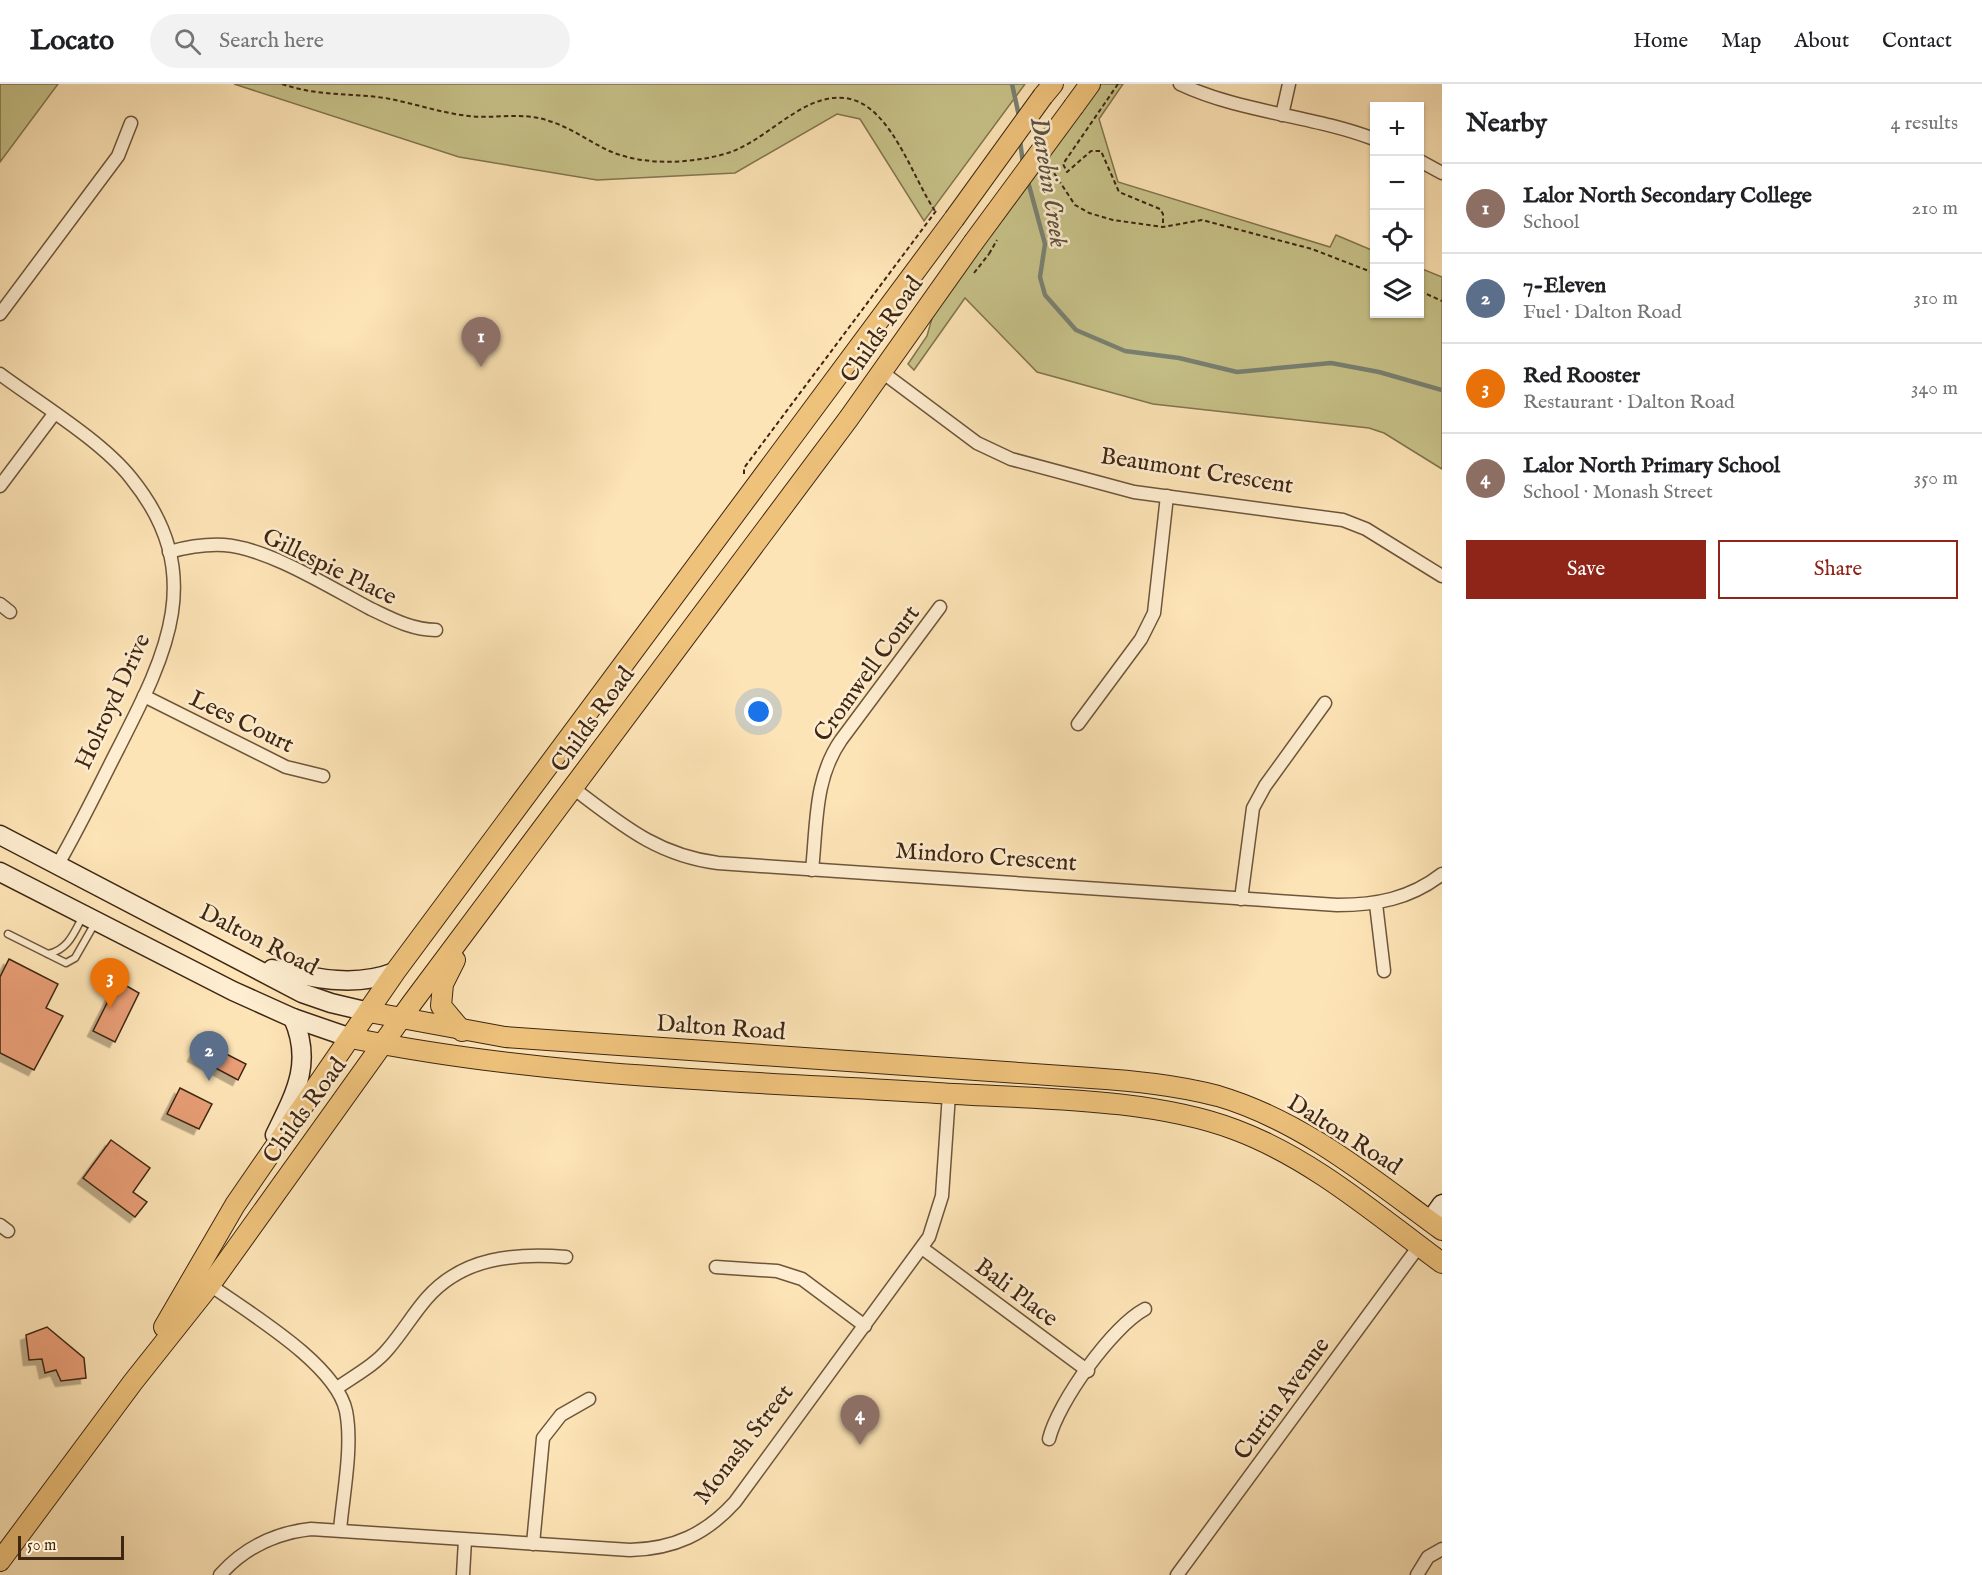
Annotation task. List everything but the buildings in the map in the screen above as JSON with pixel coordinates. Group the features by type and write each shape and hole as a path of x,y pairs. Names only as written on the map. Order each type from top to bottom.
{"main road":[{"name":"Childs Road","path":"0,1561 132,1382 202,1280 239,1244 400,1018 882,372 1090,84"},
{"name":"Childs Road","path":"202,1280 212,1242 260,1167 395,972 856,353 1048,90"},
{"name":"Beaumont Crescent","path":"856,353 882,372"},
{"name":"Mindoro Crescent","path":"546,769 573,788"},
{"name":"Dalton Road","path":"0,835 302,993 331,1003 462,1031 582,1044 1155,1083 1225,1099 1281,1121 1310,1136 1436,1226"},
{"name":"Holroyd Drive","path":"41,893 58,864"},
{"name":"Dalton Road","path":"0,872 293,1018 351,1038 382,1045 505,1063 590,1072 1138,1107 1179,1113 1257,1138 1306,1164 1442,1263"},
{"path":"462,1031 447,1017 441,1006 440,998 443,984 471,925"},
{"path":"249,965 318,979 358,982 375,980 395,972"},
{"path":"260,1167 286,1112 301,1073 303,1049 293,1018"},
{"name":"Monash Street","path":"949,1094 950,1068"},
{"path":"1436,1226 1442,1204"},
{"path":"212,1242 223,1247 239,1244"}],"street":[{"path":"1180,84 1220,101 1345,129 1370,138"},
{"path":"1282,115 1289,84"},
{"path":"0,314 118,156 131,123"},
{"path":"1424,163 1442,172"},
{"name":"Beaumont Crescent","path":"882,372 992,451 1011,459 1119,488 1343,520 1377,535 1442,576"},
{"name":"Holroyd Drive","path":"0,374 114,459 131,477 158,520 169,552 175,600 166,646 144,696 58,864"},
{"path":"0,486 54,414"},
{"path":"1078,724 1141,639 1154,613 1167,496"},
{"name":"Gillespie Place","path":"169,552 201,546 242,548 273,559 398,622 423,630 436,630"},
{"name":"Cromwell Court","path":"812,870 819,786 828,762 841,740 940,607"},
{"name":"Lees Court","path":"144,696 286,767 323,776"},
{"path":"1241,899 1253,808 1265,786 1325,704"},
{"name":"Mindoro Crescent","path":"573,788 631,831 677,855 718,863 1337,905 1376,904 1412,894 1442,874"},
{"path":"1376,904 1384,971"},
{"name":"Monash Street","path":"220,1575 244,1552 279,1535 310,1529 646,1550 688,1539 708,1528 735,1502 922,1248 935,1226 942,1196 949,1094"},
{"name":"Curtin Avenue","path":"1177,1575 1419,1246"},
{"name":"Bali Place","path":"922,1248 1088,1371"},
{"path":"338,1388 380,1358 428,1296 462,1270 483,1262 509,1257 566,1257"},
{"path":"716,1267 790,1274 802,1280 865,1326"},
{"path":"202,1280 312,1359 338,1388 346,1412 348,1432 340,1530"},
{"path":"1049,1439 1057,1416 1117,1331 1145,1309"},
{"path":"533,1544 543,1438 561,1415 589,1399"},
{"path":"463,1575 465,1540"},
{"path":"1417,1575 1428,1557 1442,1549"}],"lane":[{"path":"8,934 61,962 71,962 90,918"},
{"path":"47,954 59,952 64,948 90,918"}],"path":[{"path":"282,84 316,93 400,100 471,116 541,118 562,126 610,151 643,160 701,159 741,148 823,100 845,98 878,114 935,211 744,468"},
{"path":"1118,84 1063,164 1066,172 1091,151 1101,150 1119,192 1160,209 1163,214 1163,227"},
{"path":"1048,162 1065,193 1082,209 1113,220 1163,227 1202,220 1312,249 1370,271"},
{"path":"1424,293 1442,301"}],"shaded area":[{"path":"0,84 58,84 0,162"},
{"path":"234,84 1025,84 924,221 860,119 837,114 735,173 597,180 459,157"},
{"path":"1099,84 1123,84 1099,119 1118,182 1330,247 1336,235 1370,249 1370,318 1424,318 1424,270 1442,277 1442,469 1384,433 1369,428 1153,404 1037,372 965,298 914,370 908,364 927,336 934,311"}],"waterway":[{"name":"Darebin Creek","path":"1012,84 1019,116"},
{"name":"Darebin Creek","path":"1020,140 1023,164"},
{"name":"Darebin Creek","path":"1027,178 1045,244 1040,277 1045,295 1076,330 1125,351 1179,358 1237,372 1331,363 1379,372 1442,390"}],"place":[{"name":"Lalor North Secondary College","path":"481,367"},
{"name":"Red Rooster","path":"110,1008"},
{"name":"7-Eleven","path":"209,1081"},
{"name":"Lalor North Primary School","path":"860,1445"}]}
